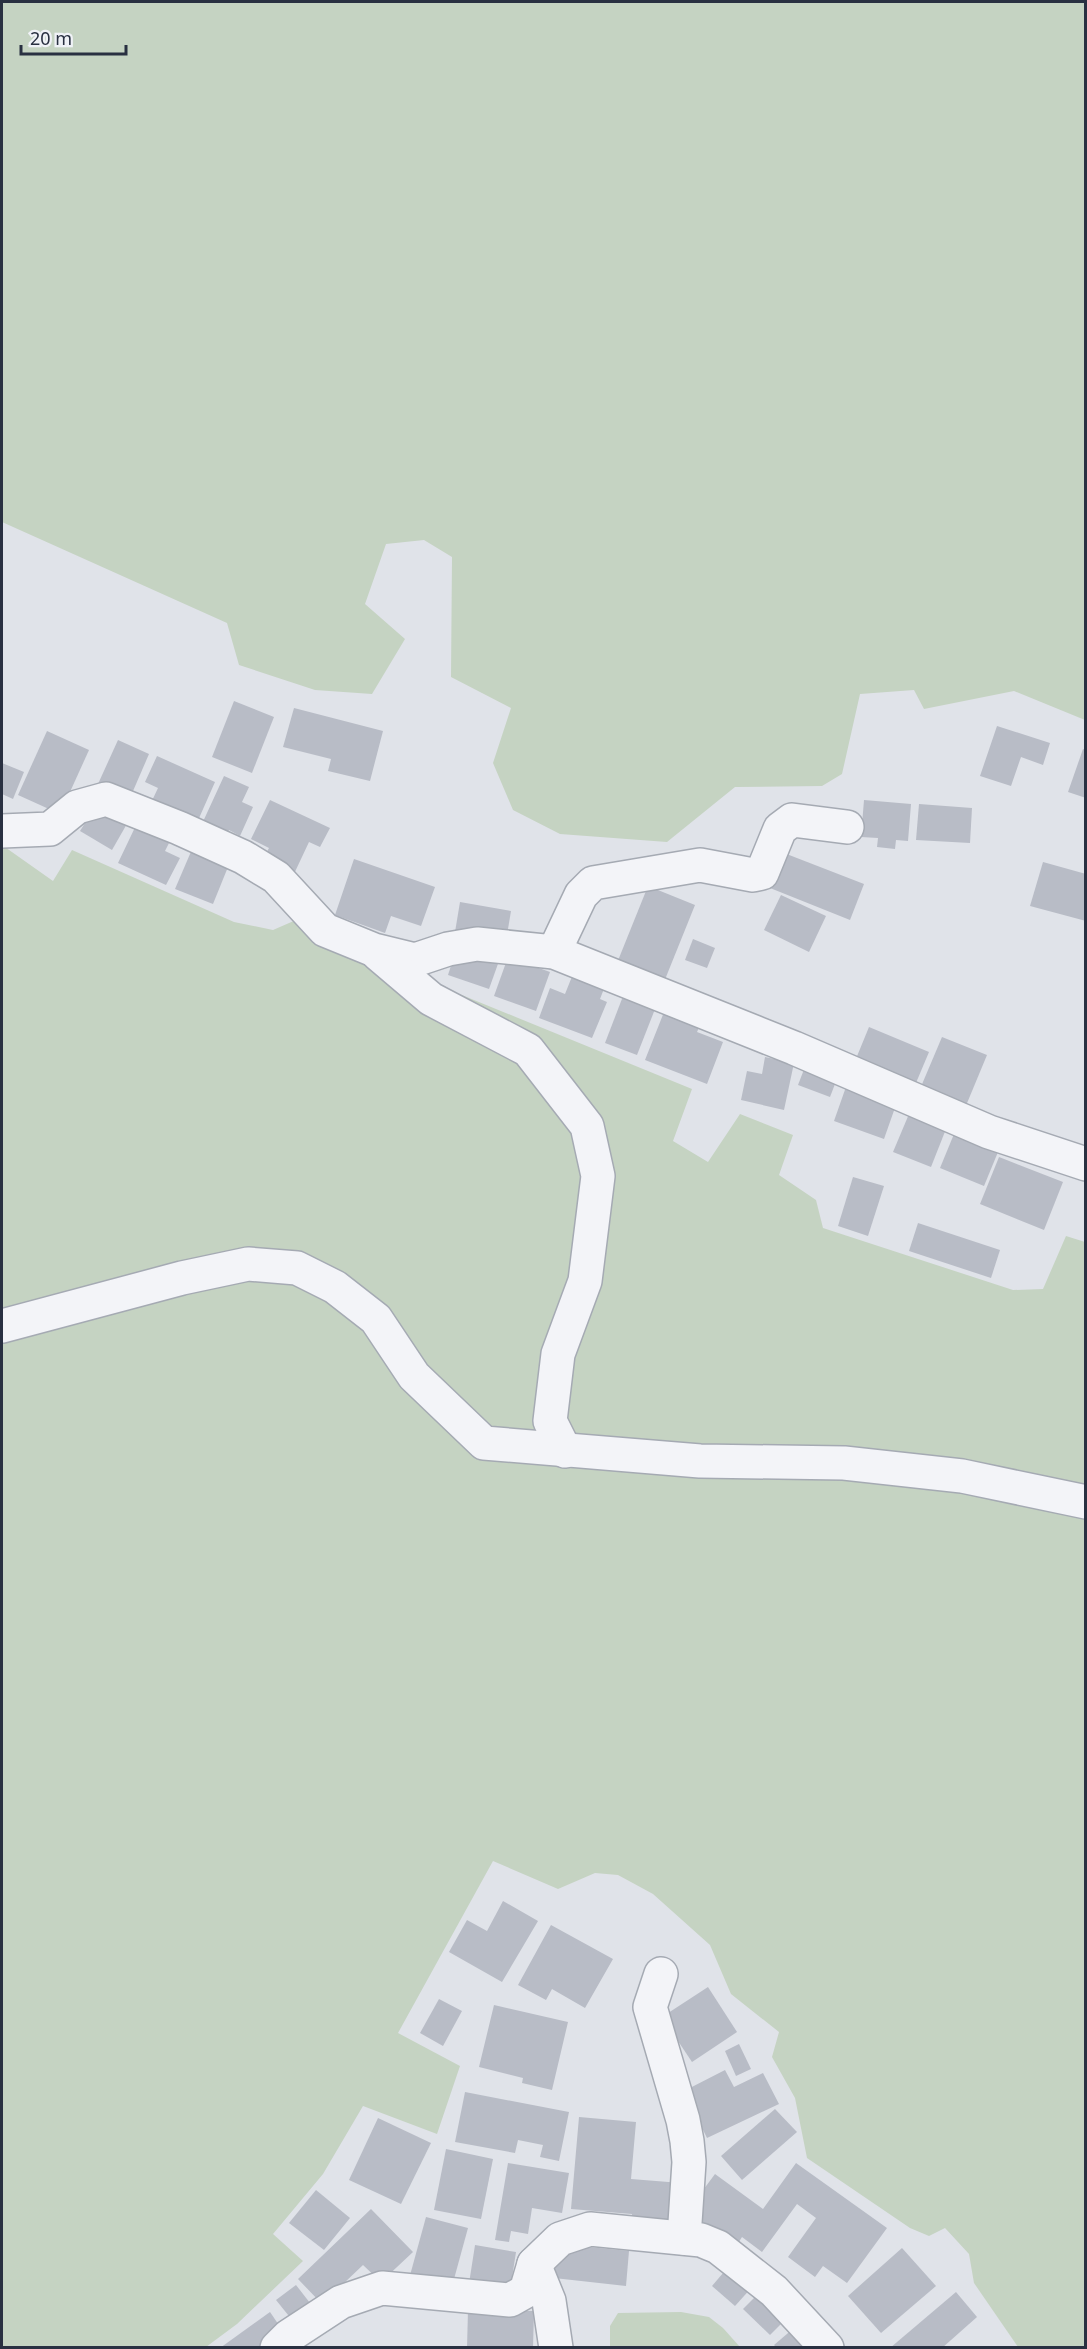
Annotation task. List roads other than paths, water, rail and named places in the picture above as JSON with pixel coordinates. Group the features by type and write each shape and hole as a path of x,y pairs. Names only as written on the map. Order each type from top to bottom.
{"street":[{"path":"2,831 51,829 77,807 106,799 243,857 276,877 325,930 374,950 415,960 448,949 477,944 554,952 794,1048 989,1132 1086,1164"},
{"path":"554,952 581,895 593,883 652,875 700,865 753,875 762,873 780,829 792,820 847,827"},
{"path":"374,950 431,999 528,1050 587,1126 598,1176 585,1281 558,1354 550,1421 565,1451"},
{"path":"2,1326 182,1278 248,1264 297,1268 335,1287 376,1319 414,1376 484,1443 700,1461 844,1463 962,1476 1086,1502"},
{"path":"662,1974 650,2007 687,2140 688,2171 684,2238"},
{"path":"277,2348 289,2336 341,2302 382,2288 510,2300 526,2291 534,2264 560,2239 590,2229 701,2240 718,2247 774,2291 827,2348"},
{"path":"534,2264 549,2301 556,2348"}]}
